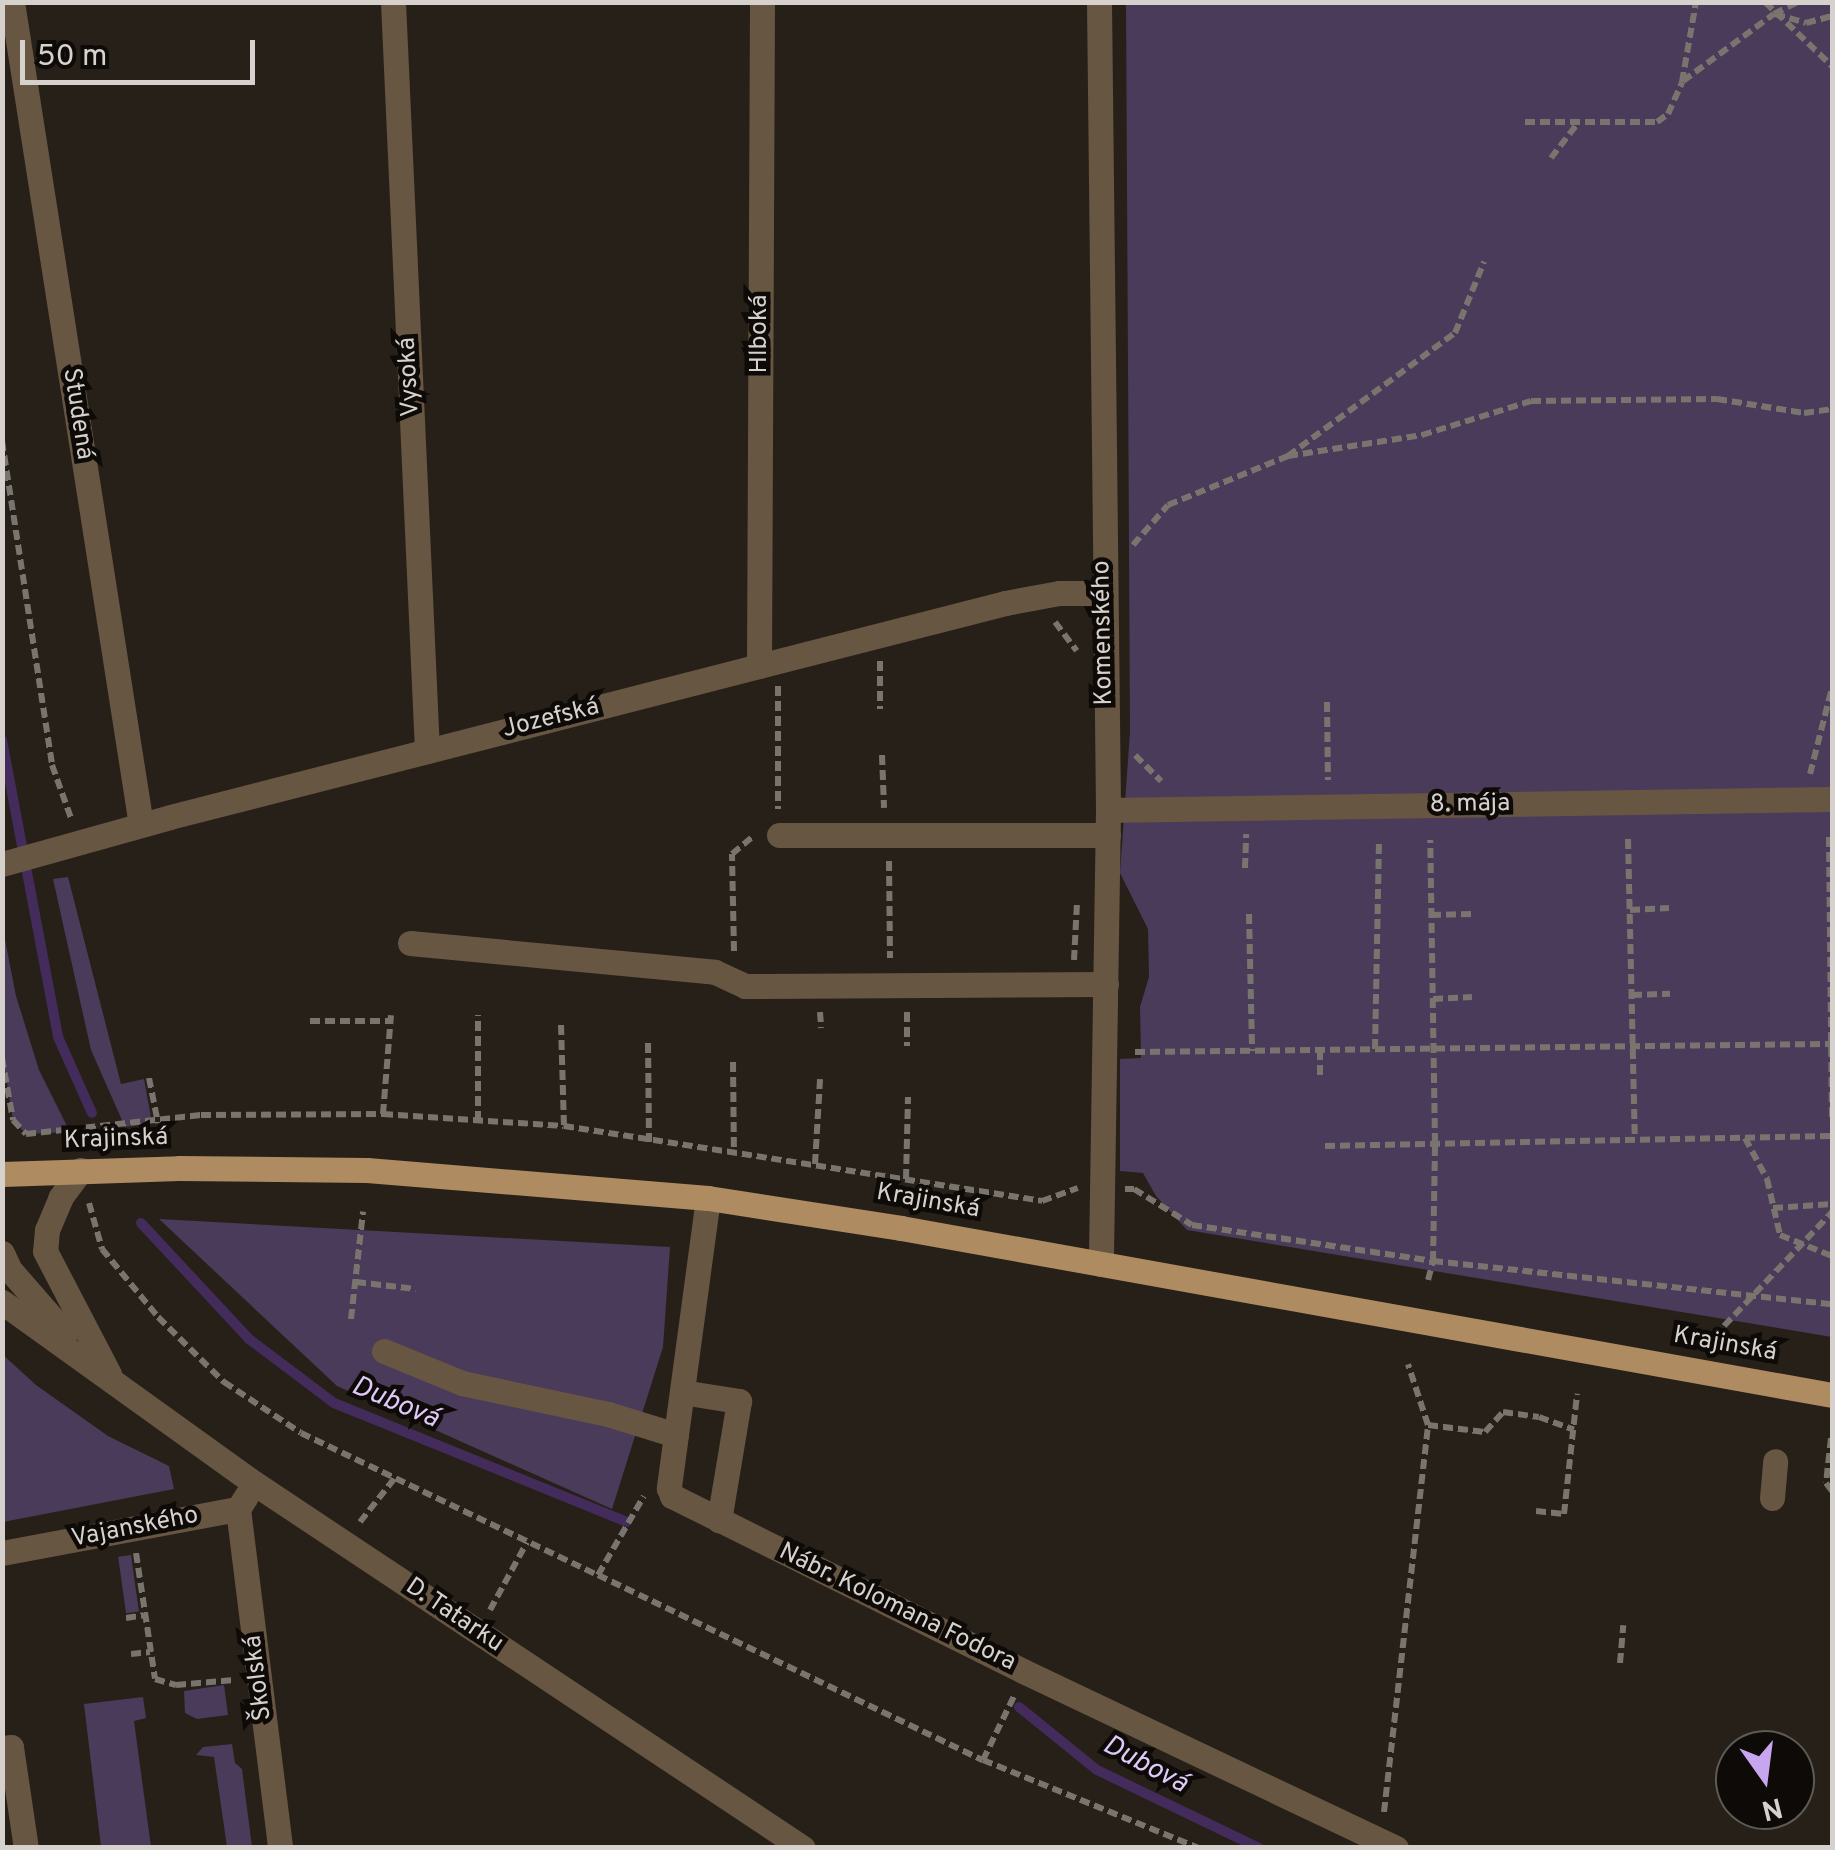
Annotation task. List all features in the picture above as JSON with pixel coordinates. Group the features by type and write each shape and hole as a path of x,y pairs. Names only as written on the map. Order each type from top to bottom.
{"main road":[{"name":"Krajinská","path":"2,1174 82,1170 367,1170 708,1198 1101,1264 1831,1396"}],"street":[{"name":"Studená","path":"12,2 142,825"},
{"name":"Vysoká","path":"392,2 427,751"},
{"name":"Hlboká","path":"762,2 768,671"},
{"name":"Komenského","path":"1099,2 1102,593 1108,822 1101,1264"},
{"name":"Jozefská","path":"2,864 427,751 768,671 1005,603 1059,593 1102,593"},
{"name":"8. mája","path":"778,834 887,834 1827,790"},
{"path":"410,943 715,972 745,986 1106,984"},
{"path":"82,1170 61,1198 47,1230 45,1251 111,1378"},
{"path":"669,1488 708,1198"},
{"name":"D. Tatarku","path":"2,1253 10,1270 52,1320 111,1378"},
{"name":"D. Tatarku","path":"2,1302 254,1484 803,1848"},
{"path":"384,1351 462,1383 608,1414 676,1435"},
{"path":"682,1392 739,1401 719,1520"},
{"path":"1772,1498 1775,1461"},
{"path":"238,1509 254,1484"},
{"name":"Nábr. Kolomana Fodora","path":"669,1488 672,1496 1023,1671 1389,1843"},
{"name":"Vajanského","path":"2,1553 238,1509"},
{"name":"Školská","path":"238,1509 280,1848"},
{"path":"2,1748 11,1747 26,1848"}],"path":[{"path":"1525,122 1657,122 1668,114 1682,82 1696,2"},
{"path":"1765,2 1832,66"},
{"path":"1682,82 1774,14 1798,2"},
{"path":"1774,14 1806,23 1832,16"},
{"path":"1551,158 1578,123"},
{"path":"1288,456 1455,333 1484,262"},
{"path":"1126,556 1168,506 1288,456 1422,435 1531,401 1717,399 1804,413 1832,409"},
{"path":"2,441 52,765 73,824"},
{"path":"1132,526 1132,546"},
{"path":"880,651 880,709"},
{"path":"734,981 732,854 753,836 778,834 768,671"},
{"path":"1827,790 1809,780 1832,688"},
{"path":"1312,786 1328,786 1326,702"},
{"path":"1132,749 1158,780 1172,784"},
{"path":"882,755 890,986"},
{"path":"1829,838 1832,1116"},
{"path":"1628,839 1635,1140"},
{"path":"1428,1280 1433,1260 1436,1144 1430,840"},
{"path":"1375,1050 1379,841"},
{"path":"1245,868 1246,842"},
{"path":"1630,910 1669,908"},
{"path":"1249,914 1252,1051"},
{"path":"1431,915 1471,914"},
{"path":"1632,995 1670,994"},
{"path":"1433,999 1472,997"},
{"path":"478,1015 478,1120"},
{"path":"310,1022 391,1018 383,1114"},
{"path":"562,1025 564,1126"},
{"path":"648,1043 649,1142"},
{"path":"1135,1052 1832,1044"},
{"path":"1320,1050 1320,1080"},
{"path":"3,1060 13,1120 26,1134 200,1115 383,1114 564,1126 1042,1200 1071,1188"},
{"path":"734,1062 734,1151"},
{"path":"150,1078 158,1122"},
{"path":"815,1164 820,1079"},
{"path":"906,1179 908,1097"},
{"path":"1325,1146 1832,1136"},
{"path":"1745,1138 1767,1180 1780,1234 1832,1254"},
{"path":"1134,1190 1192,1225 1433,1260 1832,1304"},
{"path":"1773,1208 1832,1204"},
{"path":"90,1211 102,1249 122,1275 224,1382 301,1433 983,1760 1199,1848"},
{"path":"351,1319 363,1212"},
{"path":"1724,1326 1832,1212"},
{"path":"356,1282 416,1289"},
{"path":"1389,1843 1428,1426 1408,1364"},
{"path":"1536,1511 1564,1514 1577,1394"},
{"path":"1428,1426 1485,1432 1503,1412 1539,1417 1574,1430"},
{"path":"1831,1438 1826,1482 1832,1491"},
{"path":"360,1522 394,1478"},
{"path":"598,1575 638,1500 669,1488"},
{"path":"487,1616 527,1542"},
{"path":"135,1548 155,1678 176,1685 236,1680"},
{"path":"126,1618 144,1615"},
{"path":"1620,1663 1623,1625"},
{"path":"130,1654 150,1652"},
{"path":"983,1760 1023,1671"}],"shaded area":[{"path":"1126,3 1832,3 1832,1337 1187,1230 1156,1196 1143,1173 1120,1171 1120,1059 1141,1058 1140,1007 1149,977 1148,929 1120,873 1130,732"},
{"path":"68,877 121,1084 144,1079 152,1123 125,1127 91,1050 53,879"},
{"path":"3,929 16,996 39,1070 70,1132 26,1134 13,1120 3,1058"},
{"path":"159,1219 670,1247 663,1347 612,1509 337,1386"},
{"path":"2,1354 36,1385 108,1436 169,1466 174,1489 3,1522"},
{"path":"131,1555 139,1611 126,1613 118,1557"},
{"path":"224,1685 228,1715 197,1719 185,1713 184,1691"},
{"path":"143,1697 146,1718 134,1721 151,1847 101,1847 84,1704"},
{"path":"232,1744 235,1763 242,1769 252,1847 227,1847 214,1757 196,1755 203,1747"}],"waterway":[{"name":"Dubová","path":"2,740 58,1037 92,1113"},
{"name":"Dubová","path":"141,1223 249,1339 334,1403 627,1522"},
{"name":"Dubová","path":"1019,1707 1097,1770 1259,1848"}]}
